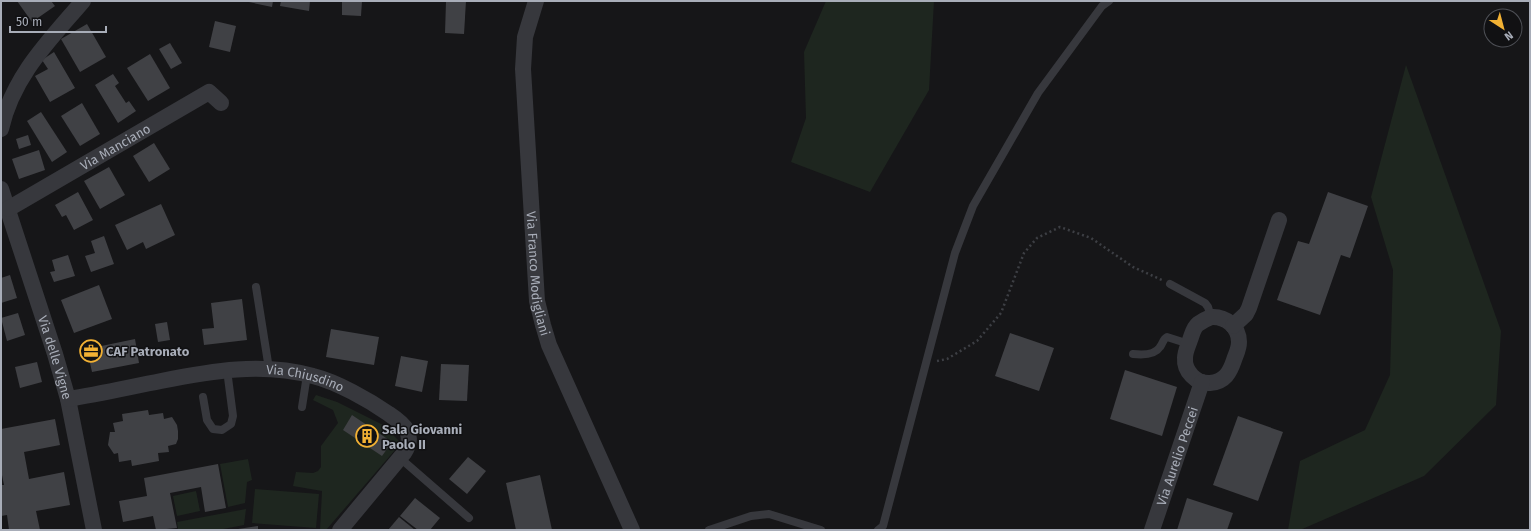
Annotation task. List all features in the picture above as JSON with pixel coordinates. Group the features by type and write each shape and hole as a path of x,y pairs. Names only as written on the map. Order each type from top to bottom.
{"street":[{"path":"1,129 9,102 24,73 46,44 84,1"},
{"name":"Via Franco Modigliani","path":"536,1 525,37 523,69 537,301 546,337 555,359 632,530"},
{"name":"Via Manciano","path":"8,209 209,92 221,102"},
{"name":"Via delle Vigne","path":"1,188 55,354 68,399 94,530"},
{"path":"1234,326 1246,314 1249,308 1279,220"},
{"path":"1211,318 1224,318 1234,326 1239,340 1239,347 1230,373 1226,377 1210,383 1202,382 1190,374 1186,366 1185,357 1193,330 1203,320 1211,318"},
{"name":"Via Chiusdino","path":"68,399 227,370 269,369 307,375 327,381 370,403 402,425 408,433 409,443 400,458 340,530"},
{"name":"Via Aurelio Peccei","path":"1152,530 1202,382"}],"lane":[{"path":"878,530 883,526 955,253 973,206 1038,93 1102,6 1109,1"},
{"path":"1170,284 1204,303 1208,307 1211,318"},
{"path":"256,287 269,369"},
{"path":"1133,354 1139,355 1154,352 1158,350 1164,338 1168,337 1189,344"},
{"path":"203,397 207,420 213,428 222,430 231,424 233,416 227,370"},
{"path":"302,407 307,375"},
{"path":"400,458 469,518"},
{"path":"709,530 751,516 769,514 821,530"}],"path":[{"path":"926,363 947,359 977,341 1001,313 1024,253 1038,238 1060,227 1091,238 1133,267 1170,284"}],"shaded area":[{"path":"826,1 934,1 929,90 870,192 791,162 806,118 804,52"},
{"path":"1406,65 1501,331 1496,405 1424,476 1300,530 1288,530 1300,461 1365,430 1390,375 1393,270 1371,197"},
{"path":"316,395 337,402 383,425 401,443 326,530 320,530 322,491 293,486 296,472 313,473 318,471 321,467 321,446 338,423 333,410 313,400"},
{"path":"248,459 252,480 247,482 245,503 228,507 220,464"},
{"path":"255,489 319,494 316,528 252,523"},
{"path":"196,491 200,511 177,516 173,496"},
{"path":"246,509 244,525 218,530 177,530 177,522"}],"building":[{"path":"17,1 51,1 55,6 32,22"},
{"path":"244,1 273,1 272,7"},
{"path":"281,1 310,1 309,11 280,6"},
{"path":"342,1 362,1 361,16 342,15"},
{"path":"446,1 466,1 464,34 445,33"},
{"path":"215,21 236,26 230,52 209,47"},
{"path":"87,24 106,57 80,72 61,39"},
{"path":"170,43 182,63 171,69 159,49"},
{"path":"54,52 75,88 50,102 35,76 48,69 42,60"},
{"path":"150,54 170,88 148,101 127,68"},
{"path":"113,74 119,83 115,86 126,103 129,101 136,111 118,123 95,85"},
{"path":"82,103 100,134 80,146 61,116"},
{"path":"41,112 67,152 52,162 27,121"},
{"path":"28,135 31,145 19,149 16,139"},
{"path":"154,143 170,169 149,182 133,156"},
{"path":"39,150 45,170 19,179 12,159"},
{"path":"109,167 125,195 100,209 84,181"},
{"path":"78,192 93,220 74,230 66,215 62,217 55,205"},
{"path":"1328,192 1368,206 1350,258 1341,255 1320,315 1277,300 1298,241 1309,244"},
{"path":"161,204 175,235 146,249 143,242 127,250 115,225"},
{"path":"104,236 114,264 91,272 85,256 95,253 91,241"},
{"path":"68,255 75,276 54,282 50,272 55,271 52,260"},
{"path":"10,275 17,298 1,303 1,278"},
{"path":"99,285 112,319 74,333 61,300"},
{"path":"242,299 247,340 204,345 202,329 214,328 211,303"},
{"path":"18,313 25,335 7,341 1,318"},
{"path":"167,322 170,340 158,342 155,324"},
{"path":"331,329 379,337 374,365 326,357"},
{"path":"1010,333 1054,348 1039,391 995,376"},
{"path":"135,339 139,363 92,372 87,349"},
{"path":"401,356 428,361 422,392 395,386"},
{"path":"37,362 42,382 20,388 15,367"},
{"path":"441,364 469,365 467,401 439,400"},
{"path":"1125,370 1177,387 1162,436 1110,419"},
{"path":"148,410 149,415 163,413 164,419 172,417 177,425 178,431 178,439 176,444 168,446 169,452 158,453 159,461 132,466 131,460 119,462 118,453 114,454 108,445 110,432 115,432 113,423 123,421 122,414"},
{"name":"Sala Giovanni Paolo II","path":"352,415 392,442 382,456 343,430"},
{"path":"1238,416 1283,432 1258,501 1213,485"},
{"path":"55,419 60,445 24,452 29,479 64,472 70,505 36,511 40,530 9,530 7,515 1,516 1,485 4,485 1,470 1,429"},
{"path":"468,457 486,471 467,494 449,479"},
{"path":"218,464 226,508 205,512 201,487 170,493 177,528 156,530 153,516 123,522 119,501 147,496 144,478"},
{"path":"540,475 552,530 516,530 506,483"},
{"path":"415,498 440,518 430,530 418,530 400,516"},
{"path":"1187,498 1233,513 1227,530 1177,530"},
{"path":"399,517 415,530 388,530"},
{"path":"258,526 258,530 238,530 238,529"}],"place":[{"name":"CAF Patronato","path":"91,351"},
{"name":"Sala Giovanni Paolo II","path":"367,436"}]}
